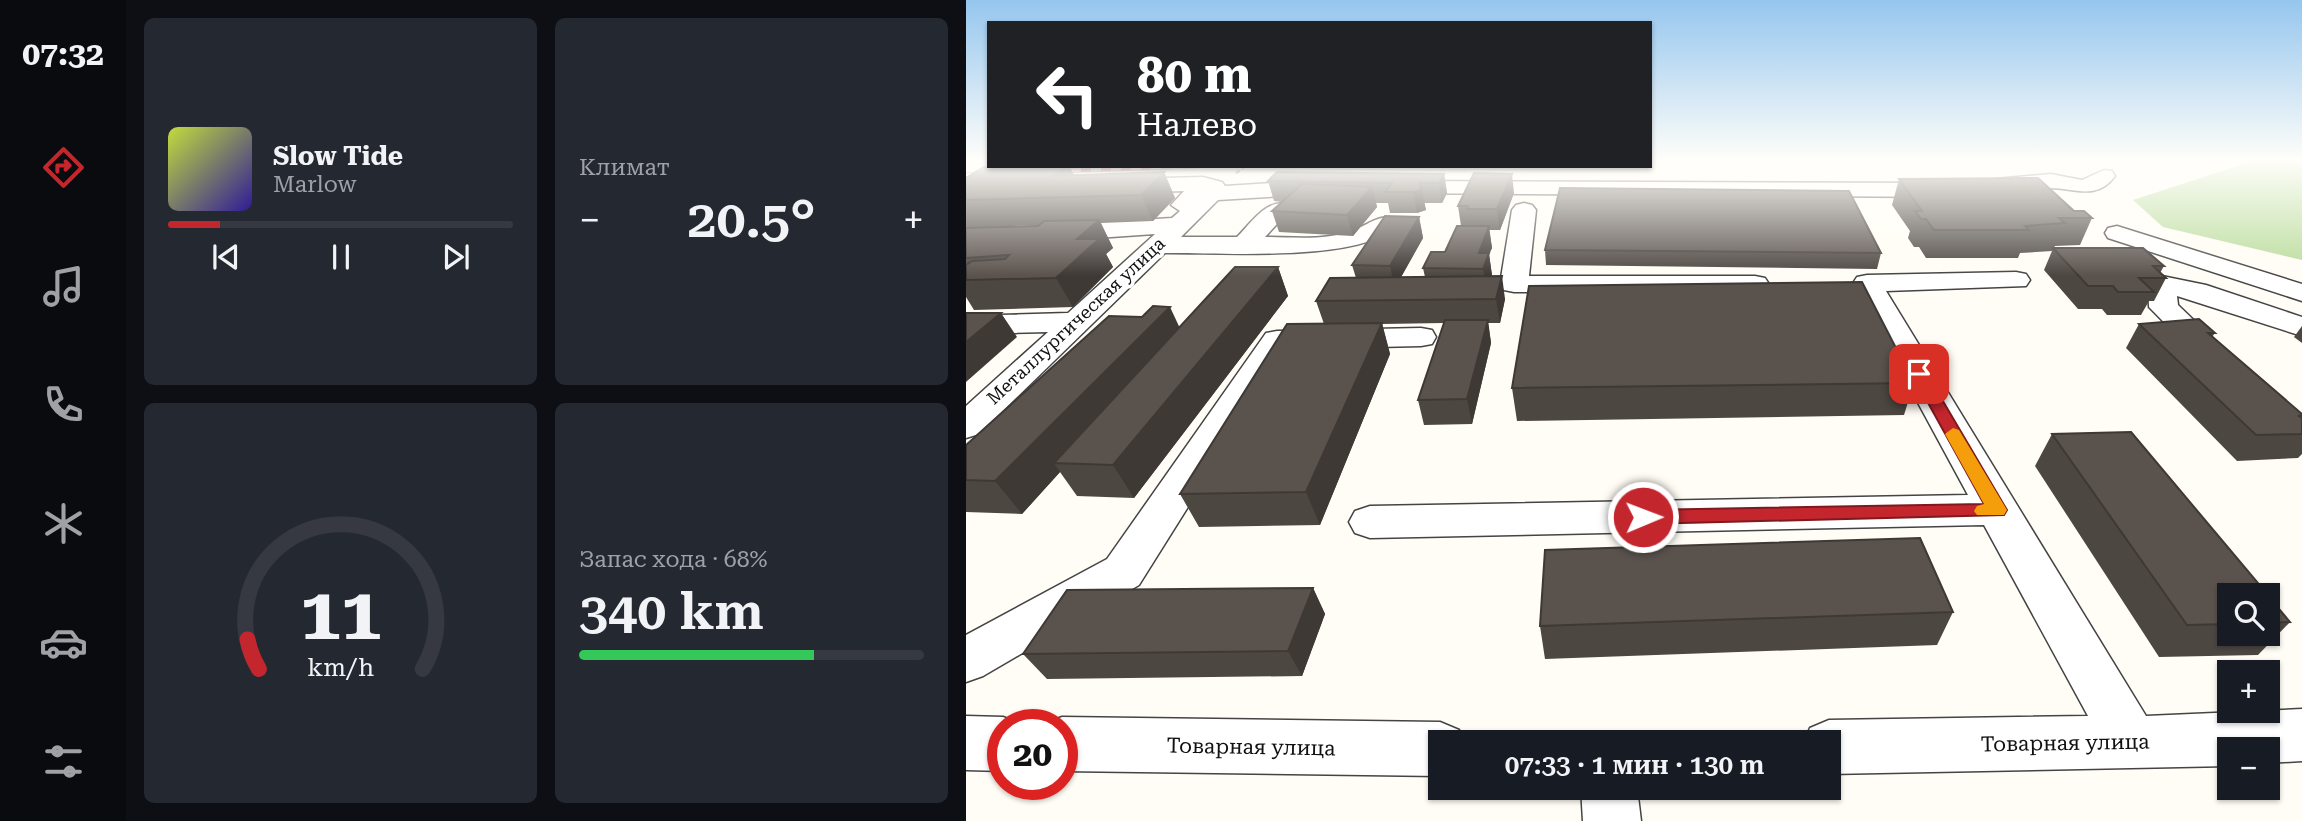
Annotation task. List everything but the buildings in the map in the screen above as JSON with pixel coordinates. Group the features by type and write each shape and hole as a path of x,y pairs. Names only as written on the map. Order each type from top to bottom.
{"street":[{"path":"1184,220 1173,215 1188,199"},
{"name":"Металлургическая улица","path":"966,426 1204,199"},
{"path":"1243,245 1279,209"},
{"path":"1524,210 1514,284 1785,284"},
{"path":"966,239 1184,220"},
{"path":"1157,245 1326,244 1360,237 1386,223"},
{"path":"2117,233 2302,293"},
{"path":"2016,280 1853,284 1997,510 2131,742"},
{"path":"2229,370 2164,307 2162,284 2196,291 2302,327"},
{"path":"966,325 1076,322"},
{"path":"966,660 1123,572 1278,340 1421,337"},
{"path":"1370,522 1997,510"},
{"name":"Товарная улица","path":"1841,747 2131,742 2302,735"},
{"path":"966,743 987,744"},
{"name":"Товарная улица","path":"1078,744 1428,749"},
{"path":"1610,800 1612,821"}],"green space":[{"path":"2302,199 2302,260 2163,227 2133,200"}],"slow traffic":[{"path":"1953,434 1997,510 1983,511"}],"route":[{"path":"1643,517 1997,510 1919,374"}]}
